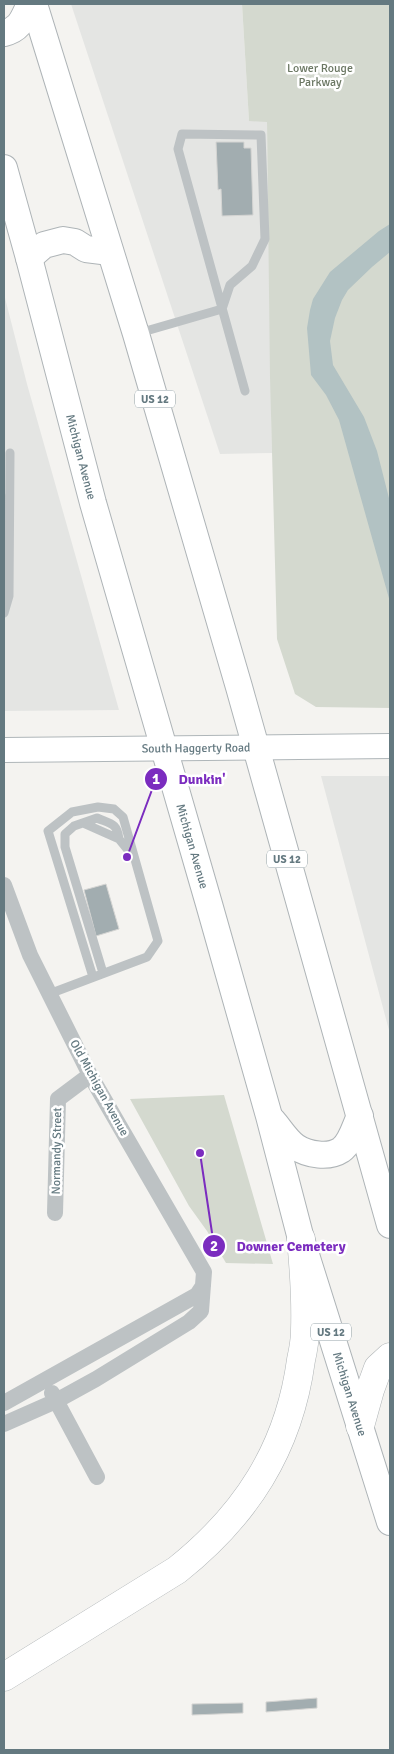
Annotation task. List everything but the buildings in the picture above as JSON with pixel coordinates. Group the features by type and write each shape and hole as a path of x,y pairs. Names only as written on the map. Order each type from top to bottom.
{"highway":[{"path":"4,1677 177,1570 202,1551 229,1522 253,1491 282,1436 299,1379 305,1332 306,1286 301,1239"},
{"path":"360,1426 378,1368 390,1356"}],"main road":[{"path":"4,33 14,31 32,4"},
{"name":"US 12","path":"32,4 136,334 257,748 390,1225"},
{"name":"Michigan Avenue","path":"4,168 93,503 269,1116 301,1239 390,1522"},
{"path":"29,258 44,245 63,240 75,242 86,249 110,252"},
{"name":"South Haggerty Road","path":"4,750 390,746"},
{"path":"269,1116 295,1146 318,1154 330,1154 342,1150 348,1142 360,1116"}],"street":[{"name":"Old Michigan Avenue","path":"4,1424 56,1401 96,1379 189,1322 201,1311 204,1272 90,1075 30,955 5,893"},
{"name":"Normandy Street","path":"55,1213 58,1099 90,1075"},
{"path":"4,1403 197,1295 203,1286"},
{"path":"47,1380 56,1401 97,1476"}],"lane":[{"path":"222,309 230,285 252,266 265,239 261,135 182,134 178,149 222,309 245,391"},
{"path":"136,334 222,309"},
{"path":"4,613 9,596 10,453"},
{"path":"49,994 147,957 158,941 123,818 114,809 98,807 72,812 48,831 93,977"},
{"path":"103,973 65,847 65,834 74,826 83,823 119,839 134,857"}],"shaded area":[{"path":"71,4 242,4 249,121 267,121 272,453 220,454"},
{"path":"390,224 390,252 348,290 335,318 330,341 333,365 364,417 377,451 390,502 390,602 339,420 326,395 311,375 307,328 313,299 330,272"},
{"path":"4,294 27,384 119,710 4,711"},
{"path":"321,776 390,776 390,1034"}],"green space":[{"name":"Lower Rouge Parkway","path":"242,4 390,4 390,708 316,707 295,694 277,639 270,377 267,122 249,121"},
{"path":"224,1095 273,1264 226,1263 189,1206 130,1099"}],"place":[{"name":"Dunkin'","path":"127,857"},
{"name":"Downer Cemetery","path":"200,1153"}]}
